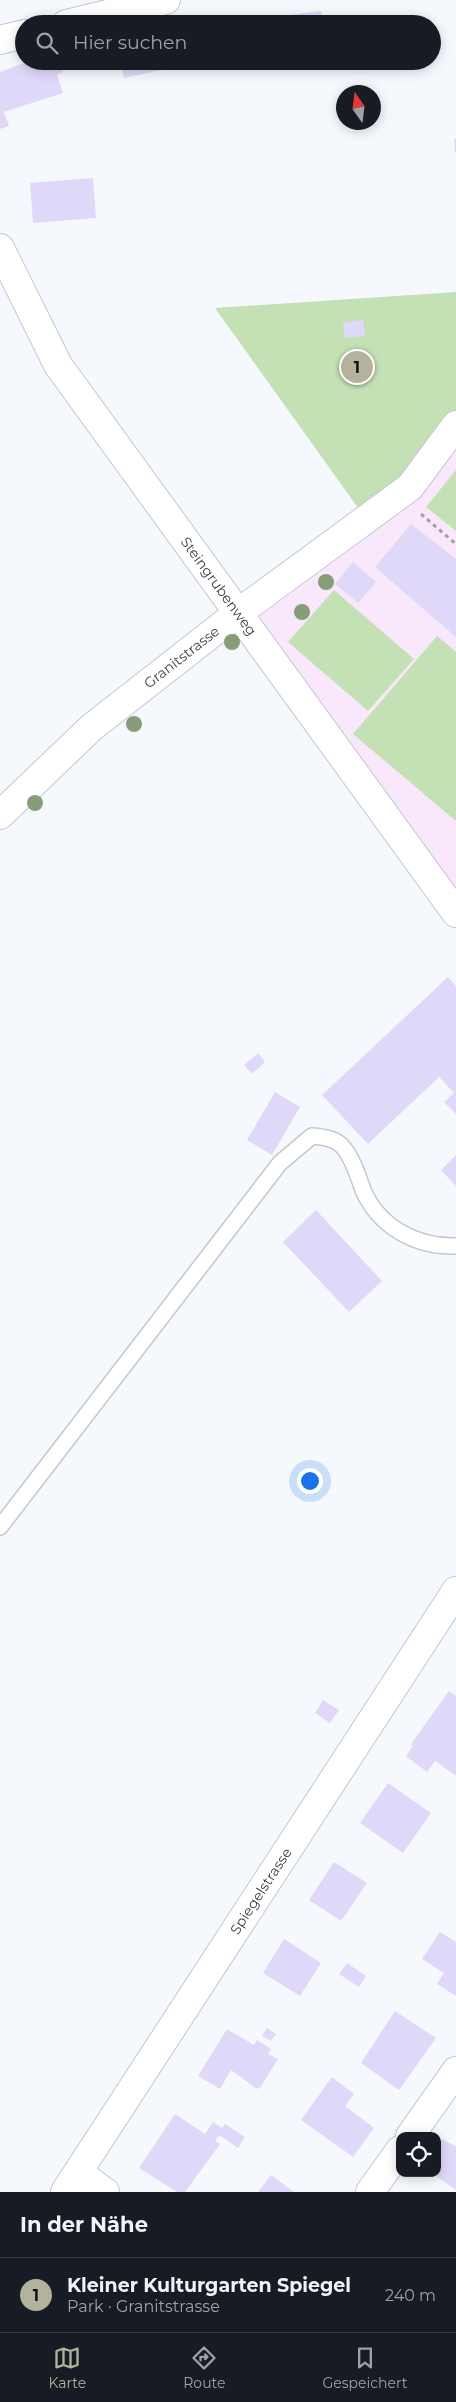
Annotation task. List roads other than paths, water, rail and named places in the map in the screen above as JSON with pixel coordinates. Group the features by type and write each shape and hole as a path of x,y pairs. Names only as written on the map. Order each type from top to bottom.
{"street":[{"path":"104,15 166,0"},
{"path":"0,40 15,36"},
{"name":"Steingrubenweg","path":"0,248 58,365 456,913"},
{"name":"Granitstrasse","path":"0,815 92,727 238,613 410,487 456,425"},
{"name":"Spiegelstrasse","path":"71,2182 456,1591"},
{"path":"413,2132 456,2071"},
{"path":"370,2192 396,2156"},
{"path":"71,2182 105,2192"}],"lane":[{"path":"0,1528 280,1163 312,1136 330,1138 342,1146 377,1215 402,1235 443,1247 456,1246"}],"place":[{"name":"Kleiner Kulturgarten Spiegel","path":"357,367"}]}
